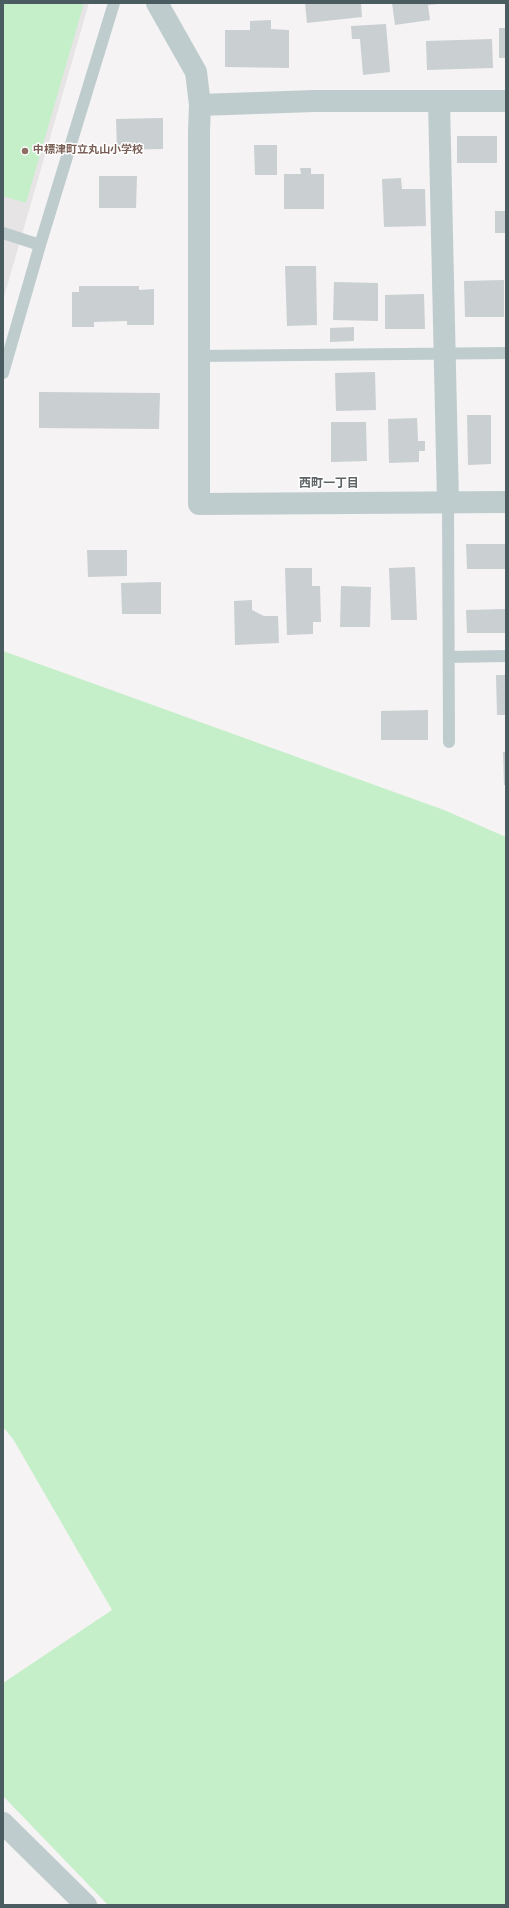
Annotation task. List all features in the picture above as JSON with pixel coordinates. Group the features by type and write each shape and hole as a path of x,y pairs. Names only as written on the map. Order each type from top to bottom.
{"street":[{"path":"157,3 196,72 200,105 199,504 506,502"},
{"path":"200,105 314,101 506,101"},
{"path":"439,101 448,502"},
{"path":"3,1823 86,1905"}],"lane":[{"path":"3,373 40,245 114,3"},
{"path":"3,233 40,245"},
{"path":"199,356 506,353"},
{"path":"448,502 449,742"},
{"path":"448,657 506,656"}],"shaded area":[{"name":"中標津町立丸山小学校","path":"3,3 89,3 3,300"}],"green space":[{"name":"中標津町立丸山小学校","path":"3,3 84,3 26,203 3,196"},
{"path":"3,651 444,810 506,837 506,1905 108,1905 3,1796 3,1683 112,1610 13,1439 3,1427"}],"building":[{"path":"305,3 361,3 362,17 307,23"},
{"path":"392,3 439,4 428,5 430,20 395,25"},
{"path":"271,20 271,29 289,30 289,68 225,67 225,30 250,30 250,21"},
{"path":"386,24 390,72 363,75 360,39 352,39 351,26"},
{"path":"499,28 506,28 506,58 499,58"},
{"path":"492,39 493,68 427,70 426,41"},
{"path":"163,118 163,149 117,150 116,119"},
{"path":"457,136 497,136 497,163 457,163"},
{"path":"254,145 277,145 277,175 255,175"},
{"path":"300,168 311,168 311,174 324,174 324,209 284,209 284,174 301,174"},
{"path":"99,176 137,176 136,208 99,208"},
{"path":"401,178 402,189 425,189 426,226 384,227 382,179"},
{"path":"495,211 506,211 506,233 495,233"},
{"path":"285,266 316,266 317,325 287,326"},
{"path":"504,280 504,317 465,317 464,281"},
{"path":"334,282 378,283 378,321 333,320"},
{"path":"79,286 139,286 139,290 154,289 154,325 127,325 127,321 94,322 94,327 72,327 72,292 79,292"},
{"path":"424,294 425,329 385,329 385,295"},
{"path":"354,327 354,341 330,342 330,328"},
{"path":"375,372 376,410 336,411 335,373"},
{"path":"39,392 160,393 159,429 39,428"},
{"path":"467,415 491,415 491,464 468,465"},
{"path":"417,418 418,441 425,441 425,451 419,451 419,462 389,463 388,419"},
{"path":"331,422 366,422 367,461 331,462"},
{"path":"466,544 506,544 506,569 467,569"},
{"path":"87,550 127,550 127,576 88,577"},
{"path":"415,567 417,620 391,620 389,568"},
{"path":"285,568 312,568 312,586 320,586 321,622 313,622 313,634 287,635"},
{"path":"161,582 161,614 122,614 121,583"},
{"path":"341,586 371,587 370,627 340,627"},
{"path":"252,600 252,610 264,616 278,616 279,643 235,645 234,601"},
{"path":"506,609 506,633 467,633 466,610"},
{"path":"496,675 506,675 506,715 497,715"},
{"path":"428,710 428,740 381,740 381,711"},
{"path":"503,752 506,752 506,785 504,785"}],"place":[{"name":"中標津町立丸山小学校","path":"25,151"}],"district":[{"name":"西町一丁目","path":"329,485"}]}
